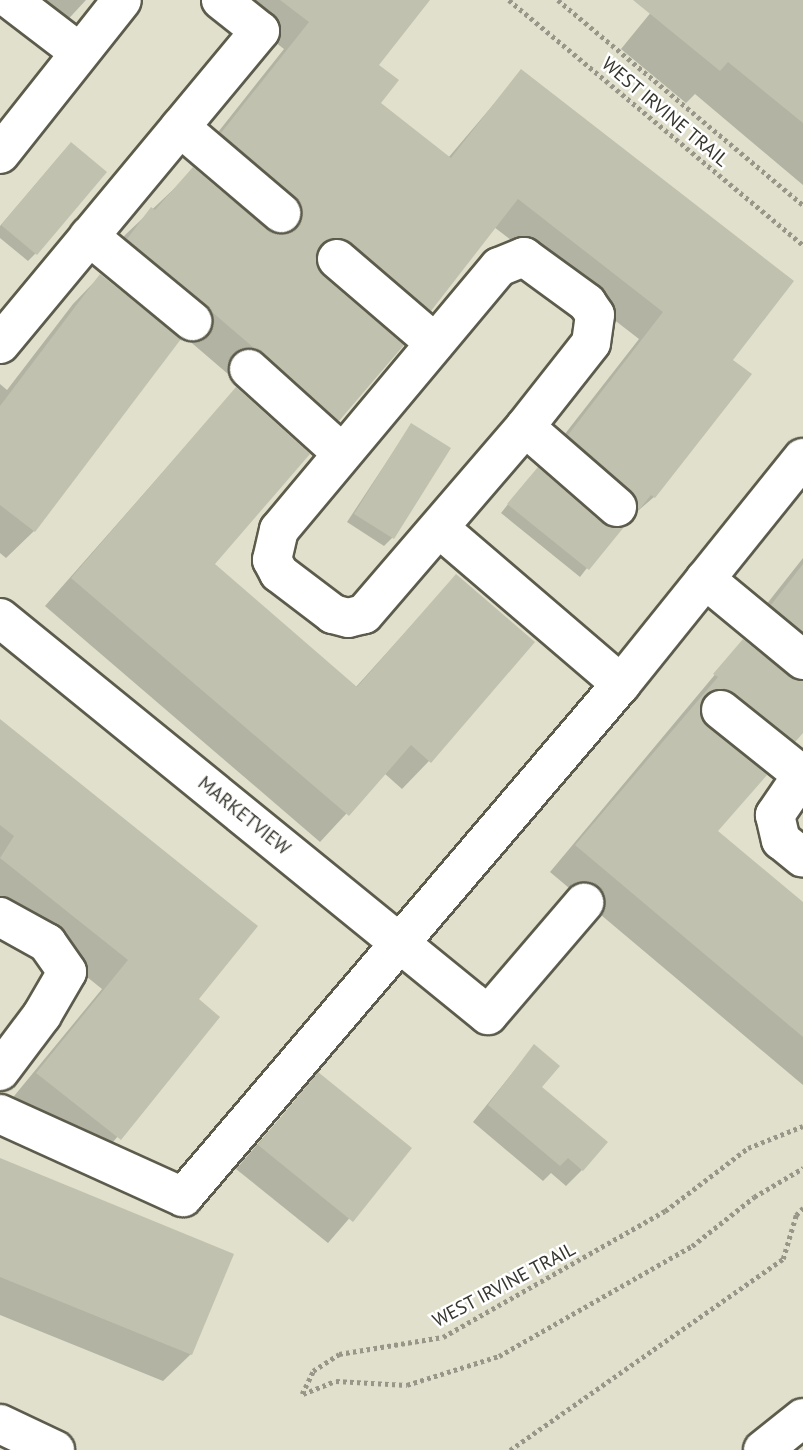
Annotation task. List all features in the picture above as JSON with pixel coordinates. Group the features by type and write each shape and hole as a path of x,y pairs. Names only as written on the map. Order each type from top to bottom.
{"main road":[{"path":"11,0 79,52"},
{"path":"0,154 122,0"},
{"path":"0,344 260,31 221,0"},
{"path":"180,127 281,213"},
{"path":"89,236 192,321"},
{"path":"524,257 535,262 587,303 595,315 591,343 525,427 363,614 348,618 333,614 279,573 272,560 279,530 499,267 512,259 524,257"},
{"path":"337,259 435,343"},
{"path":"249,369 342,453"},
{"path":"525,427 617,507"},
{"path":"0,1114 183,1197 621,684 803,458"},
{"path":"439,528 621,684"},
{"path":"705,579 803,660"},
{"name":"MARKETVIEW","path":"0,618 488,1015 584,903"},
{"path":"721,710 803,774 779,804 775,827 781,840 803,858"},
{"path":"0,917 47,943 67,972 42,1016 0,1071"},
{"path":"763,1450 803,1418"},
{"path":"0,1424 55,1450"}],"path":[{"name":"WEST IRVINE TRAIL","path":"509,0 803,246"},
{"name":"WEST IRVINE TRAIL","path":"558,0 803,205"},
{"name":"WEST IRVINE TRAIL","path":"803,1126 748,1148 665,1211 443,1337 338,1354 313,1371 302,1394 336,1381 407,1385 499,1356 692,1246 754,1197 803,1168"},
{"path":"510,1450 783,1259 796,1215 803,1208"}],"building":[{"path":"280,0 430,0 379,65 399,80 381,103 451,158 521,69 794,281 733,360 752,374 655,498 651,495 639,510 631,490 568,435 663,312 518,199 431,311 351,242 330,238 320,245 315,256 322,275 404,345 339,421 127,239 151,207 155,210 193,167 267,230 288,234 298,227 303,216 296,197 221,133 309,22"},
{"path":"633,0 803,0 803,123 728,62 720,71"},
{"path":"71,142 107,172 37,255 1,225"},
{"path":"100,274 181,339 35,532 0,505 0,406"},
{"path":"236,387 310,454 215,564 357,687 456,574 535,642 431,763 411,745 349,816 71,578"},
{"path":"411,423 451,448 394,539 354,514"},
{"path":"538,467 603,524 624,527 589,570 507,504"},
{"path":"803,564 803,632 771,605"},
{"path":"743,639 789,677 803,681 803,733 795,742 724,688 704,696 700,717 767,775 718,831 803,902 803,1037 575,845 718,677 713,674"},
{"path":"0,719 258,926 199,999 220,1017 121,1140 36,1073 128,960 0,858 14,836 0,825"},
{"path":"534,1044 560,1066 542,1087 608,1142 583,1171 568,1158 560,1166 488,1105"},
{"path":"318,1072 412,1148 353,1222 258,1145"},
{"path":"0,1158 234,1254 192,1355 0,1277"}]}
